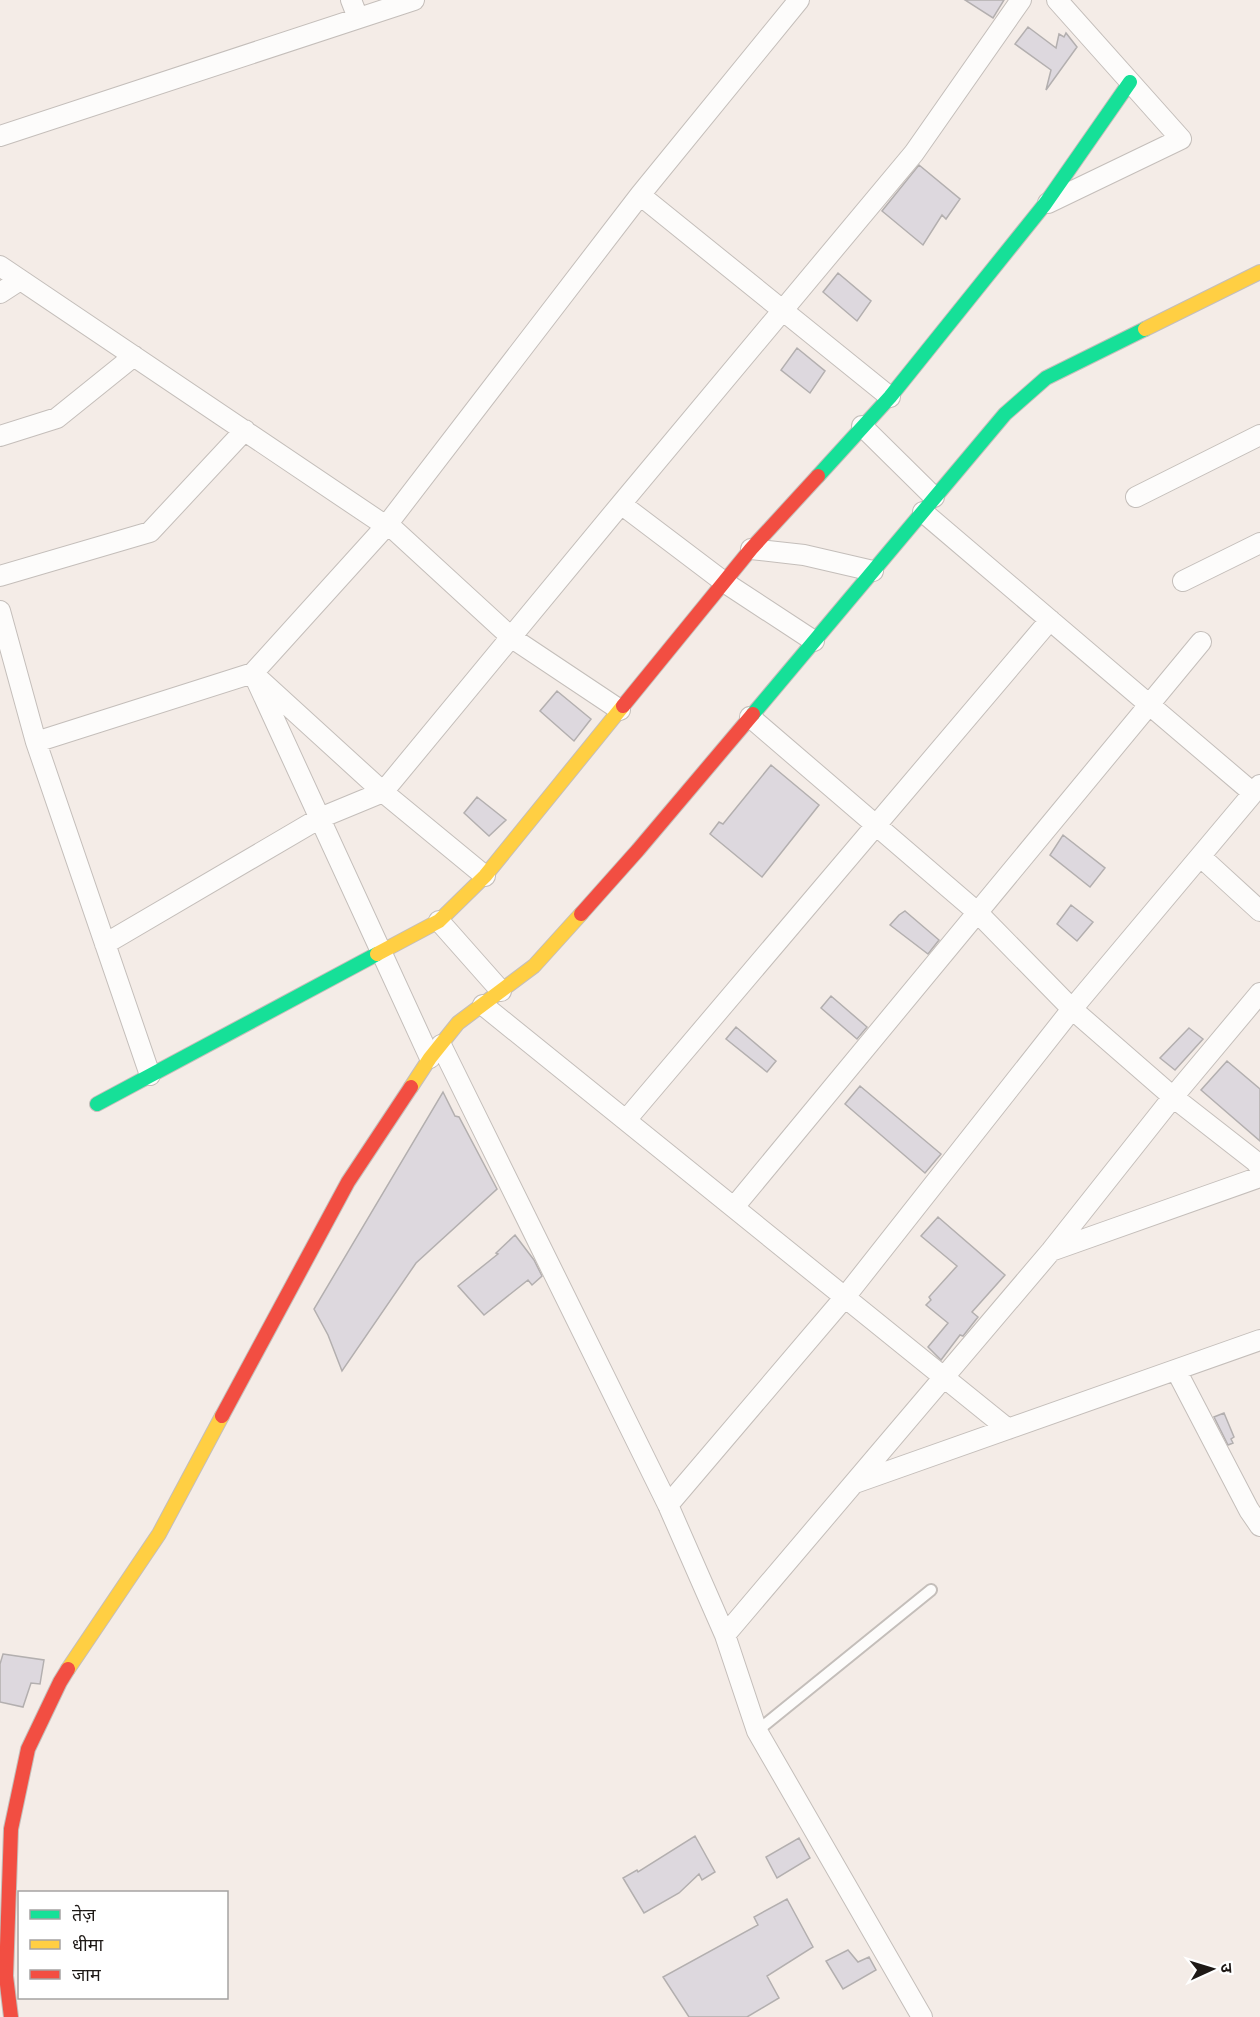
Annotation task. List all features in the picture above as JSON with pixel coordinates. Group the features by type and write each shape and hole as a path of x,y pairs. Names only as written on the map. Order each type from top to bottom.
{"street":[{"path":"0,136 354,9 414,0"},
{"path":"105,944 320,818 383,792 914,153 1021,0"},
{"path":"1045,204 1180,139 1057,0"},
{"path":"36,742 253,673 386,526 640,195 797,1"},
{"path":"98,1104 439,921 485,876 751,549 890,397 1045,204 1130,82"},
{"path":"640,195 890,397"},
{"path":"0,266 386,526 389,525 512,638 620,710"},
{"path":"11,2017 6,1976 12,1829 28,1749 60,1682 159,1534 348,1182 435,1052 458,1023 534,966 638,850 1005,414 1046,378 1260,272"},
{"path":"0,293 20,279"},
{"path":"0,436 57,418 134,356"},
{"path":"668,1505 845,1297 1072,1009 1201,857 1256,788 1149,704 1050,620 929,504 862,426"},
{"path":"0,576 150,532 245,430"},
{"path":"1136,498 1260,435"},
{"path":"621,504 724,582 814,641"},
{"path":"1184,581 1260,543"},
{"path":"751,549 826,559 873,571"},
{"path":"0,611 36,742 150,1075"},
{"path":"626,1120 1050,620"},
{"path":"734,1208 1201,642"},
{"path":"253,673 383,792 485,876"},
{"path":"253,673 381,952 435,1052 668,1505 725,1635 757,1731 922,2017"},
{"path":"750,717 977,912 1072,1009 1173,1097 1260,1167"},
{"path":"1201,857 1260,911"},
{"path":"439,921 501,991"},
{"path":"725,1635 1051,1251 1173,1097 1260,993"},
{"path":"483,1005 1008,1429"},
{"path":"1051,1251 1260,1177"},
{"path":"855,1483 1260,1340"},
{"path":"1176,1370 1256,1513"}],"lane":[{"path":"757,1731 931,1590"}],"building":[{"path":"965,0 1004,0 993,18"},
{"path":"1028,27 1056,48 1059,34 1064,37 1066,33 1077,47 1046,90 1051,70 1015,44"},
{"path":"919,165 960,199 946,219 942,215 923,245 882,211"},
{"path":"838,273 871,301 857,321 823,292"},
{"path":"797,348 825,371 810,393 781,370"},
{"path":"557,691 591,719 574,741 540,711"},
{"path":"771,765 819,805 762,877 710,834 719,822 723,824"},
{"path":"477,797 506,820 489,836 464,813"},
{"path":"1063,835 1105,868 1090,887 1050,855"},
{"path":"1071,905 1093,922 1077,941 1057,924"},
{"path":"905,911 939,940 928,954 890,925"},
{"path":"831,996 867,1027 857,1039 821,1008"},
{"path":"736,1027 776,1061 767,1072 726,1039"},
{"path":"1189,1028 1203,1039 1175,1070 1160,1058"},
{"path":"1227,1061 1260,1089 1260,1141 1201,1090"},
{"path":"860,1086 941,1154 925,1173 845,1104"},
{"path":"443,1092 455,1116 459,1117 497,1189 416,1263 342,1371 328,1335 314,1309"},
{"path":"938,1217 1005,1275 972,1312 978,1317 963,1336 960,1335 941,1360 928,1347 948,1323 926,1305 931,1300 929,1297 957,1266 921,1236"},
{"path":"515,1235 534,1260 542,1276 532,1285 528,1280 484,1315 458,1286 498,1254 496,1253"},
{"path":"1224,1413 1234,1437 1231,1439 1233,1443 1228,1445 1214,1417"},
{"path":"3,1654 44,1660 40,1684 31,1683 23,1707 0,1702 0,1664"},
{"path":"695,1836 715,1872 702,1880 699,1874 679,1893 644,1913 623,1878 637,1870 638,1872"},
{"path":"799,1838 810,1858 777,1878 766,1857"},
{"path":"787,1899 813,1947 767,1976 779,1998 747,2017 689,2017 663,1977 758,1925 754,1917"},
{"path":"848,1950 858,1962 869,1957 876,1970 843,1989 826,1961"}],"traffic: fast":[{"path":"818,476 890,397 1045,204 1130,82"},
{"path":"753,714 1005,414 1046,378 1145,329"},
{"path":"97,1104 377,954"}],"traffic: slow":[{"path":"1145,329 1260,272"},
{"path":"377,954 439,921 485,876 623,706"},
{"path":"411,1087 430,1058 458,1023 534,966 581,914"},
{"path":"68,1669 159,1534 222,1416"}],"traffic: jam":[{"path":"623,706 751,549 818,476"},
{"path":"581,914 753,714"},
{"path":"222,1416 348,1182 411,1087"},
{"path":"11,2017 6,1976 11,1829 28,1749 68,1669"}]}
